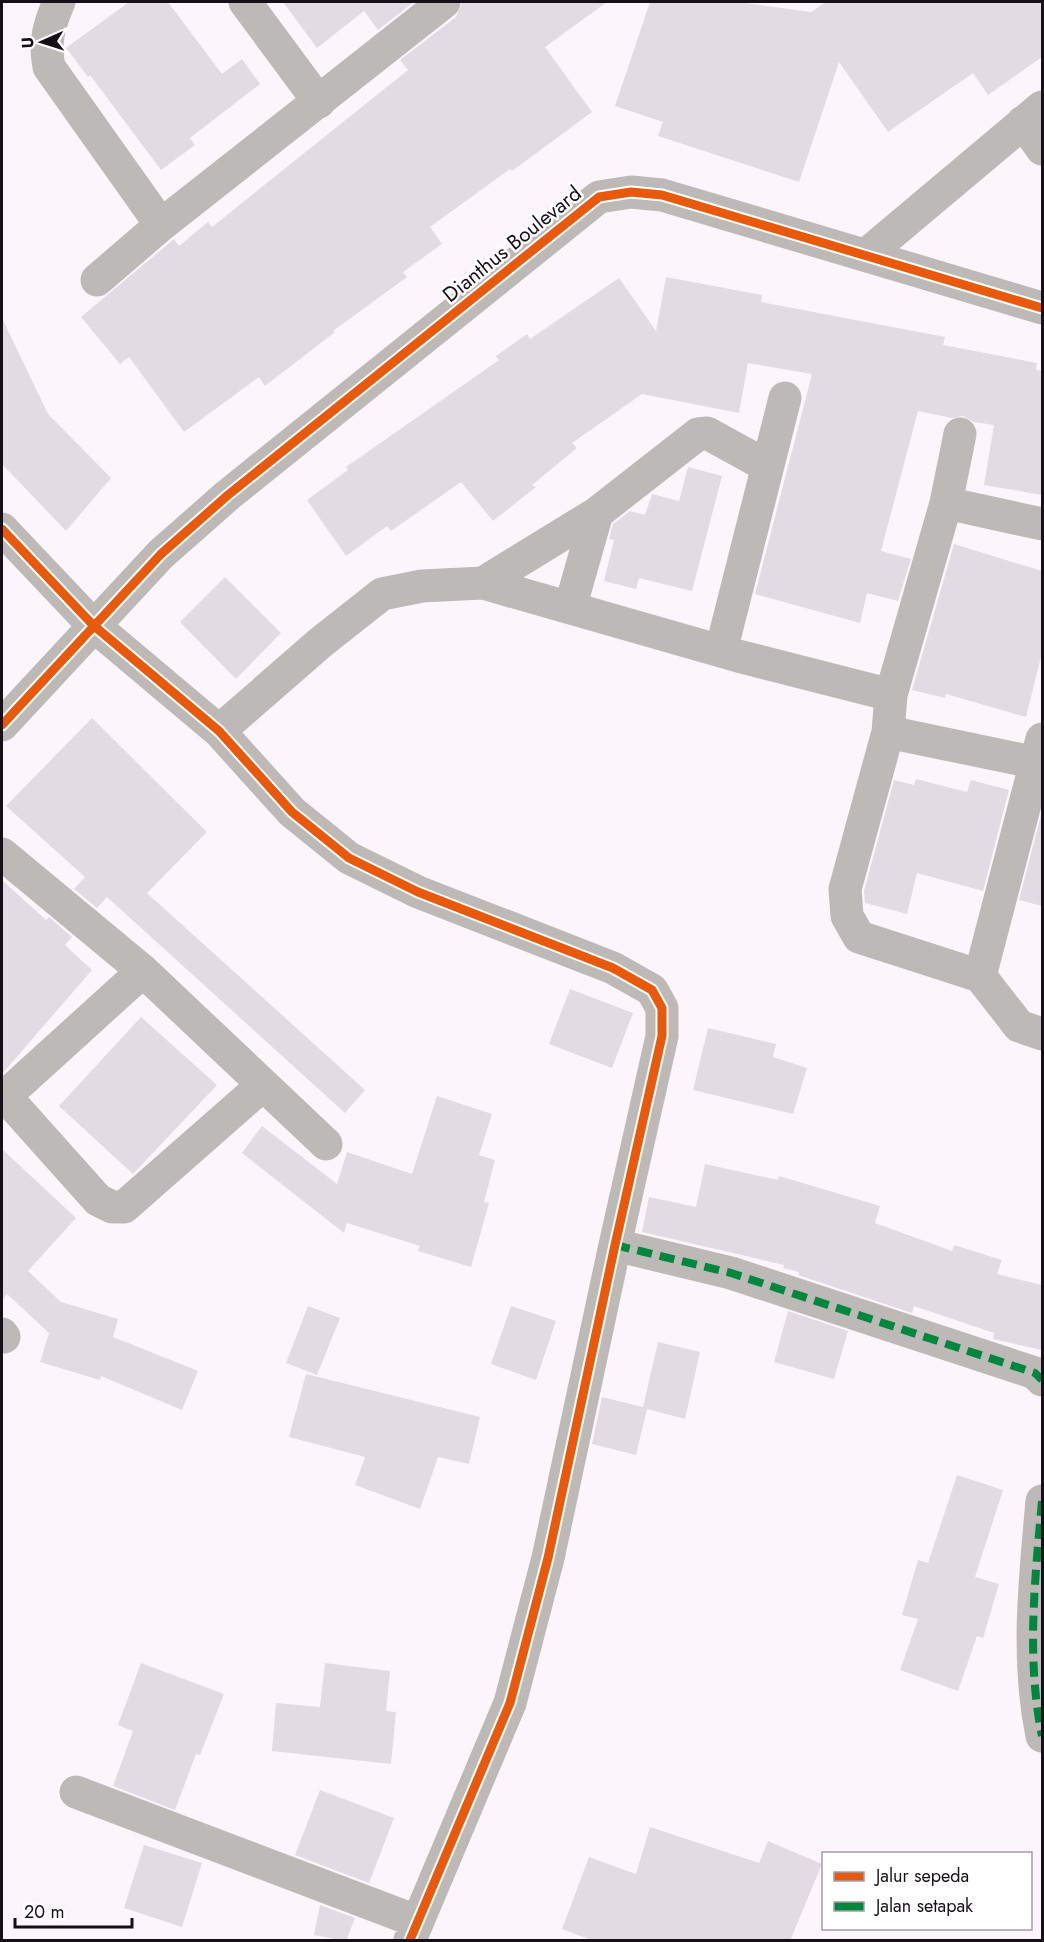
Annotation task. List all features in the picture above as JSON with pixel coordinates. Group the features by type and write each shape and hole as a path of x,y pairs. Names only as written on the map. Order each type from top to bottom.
{"street":[{"path":"59,2 48,27 45,47 49,67 161,225"},
{"path":"245,2 319,102"},
{"path":"97,280 161,225 444,2"},
{"path":"866,255 1033,115 1042,149"},
{"name":"Dianthus Boulevard","path":"2,725 93,625 169,547 228,495 599,197 631,192 662,195 1042,308"},
{"path":"721,651 785,398"},
{"path":"483,583 597,513 698,434 707,433 766,466"},
{"path":"960,434 946,503 891,695 888,732 845,889 848,916 859,937 980,976 1019,1026 1042,1034"},
{"path":"946,503 1042,524"},
{"path":"570,608 597,513"},
{"path":"2,529 93,625 219,730 292,812 349,858 418,892 613,968 652,990 662,1008 662,1036 549,1558 510,1703 413,1931 76,1792"},
{"path":"219,730 320,643 382,594 422,586 483,583 721,651 891,695"},
{"path":"888,732 1040,755 980,976"},
{"path":"5,863 143,970 326,1144"},
{"path":"143,970 3,1097 98,1200 112,1207 124,1207 263,1085"},
{"path":"615,1245 731,1273 1035,1373 1042,1380"},
{"path":"1042,1509 1032,1630 1036,1705 1042,1736"}],"building":[{"path":"129,2 168,2 222,74 242,59 260,84 190,138 195,145 161,170 90,75 88,77 66,48"},
{"path":"283,2 414,2 378,30 364,11 317,48"},
{"path":"462,2 607,2 545,47 592,112 512,171 510,169 430,227 442,244 403,272 407,277 333,331 335,332 265,386 259,377 184,432 129,357 120,364 81,317 174,239 179,246 208,222 212,227 408,70 400,60 456,17"},
{"path":"650,2 738,2 811,12 826,2 1042,2 1042,57 988,95 973,73 888,132 839,62 799,182 658,136 663,122 615,106"},
{"path":"666,277 762,295 761,302 945,337 943,345 1037,363 1036,370 1042,371 1042,495 984,485 994,425 974,422 963,416 952,418 918,411 881,551 911,559 898,601 867,593 860,623 755,594 812,374 748,363 739,413 642,394 572,443 577,448 532,485 536,487 493,521 461,482 391,531 387,526 346,556 307,500 348,470 346,467 499,360 496,356 527,334 530,339 619,278 656,331"},
{"path":"2,318 48,414 111,478 66,531 2,464"},
{"path":"688,467 722,476 692,591 639,578 636,589 604,581 614,540 609,539 613,524 630,511 645,515 652,494 679,501"},
{"path":"954,544 1042,571 1042,653 1026,717 946,694 945,698 912,690"},
{"path":"225,577 281,633 236,679 180,622"},
{"path":"92,718 207,832 147,893 365,1090 345,1113 107,897 97,908 74,889 85,877 6,806"},
{"path":"916,779 967,792 971,780 1009,790 983,891 917,873 907,914 865,903 864,891 894,780 914,785"},
{"path":"1042,811 1042,906 1019,900"},
{"path":"2,880 46,920 49,917 72,937 65,945 92,970 2,1074"},
{"path":"570,989 633,1013 612,1068 549,1044"},
{"path":"141,1017 217,1085 133,1174 59,1106"},
{"path":"708,1028 776,1044 773,1057 807,1068 793,1114 693,1090"},
{"path":"437,1096 492,1114 479,1155 495,1160 484,1202 489,1203 471,1267 418,1251 420,1246 347,1223 344,1233 242,1153 262,1126 337,1184 347,1152 412,1174"},
{"path":"2,1149 76,1218 28,1271 61,1302 118,1319 113,1337 198,1371 182,1410 101,1376 100,1380 40,1362 49,1333 7,1294 2,1301"},
{"path":"705,1164 778,1180 779,1176 880,1206 875,1223 952,1251 954,1245 1002,1260 997,1274 1042,1285 1042,1350 993,1339 994,1333 914,1306 912,1313 798,1275 799,1272 783,1268 784,1265 642,1232 649,1197 696,1207"},
{"path":"308,1306 340,1318 317,1375 286,1363"},
{"path":"511,1306 556,1321 536,1380 491,1364"},
{"path":"788,1311 848,1331 834,1379 774,1362"},
{"path":"658,1342 700,1352 685,1419 647,1409 636,1455 592,1444 602,1397 643,1407"},
{"path":"306,1374 480,1417 469,1464 438,1457 420,1509 355,1485 365,1457 289,1437"},
{"path":"957,1475 1003,1490 975,1577 999,1584 983,1638 977,1636 958,1691 900,1670 918,1619 902,1615 918,1560 928,1563"},
{"path":"141,1663 224,1694 200,1755 196,1754 175,1810 113,1786 133,1731 118,1725"},
{"path":"325,1663 390,1671 386,1711 396,1712 391,1764 272,1751 276,1703 320,1707"},
{"path":"320,1790 394,1818 369,1883 295,1855"},
{"path":"650,1827 759,1863 768,1841 822,1864 790,1941 594,1941 562,1929 589,1857 636,1874"},
{"path":"144,1845 202,1863 182,1927 124,1908"},
{"path":"320,1905 355,1918 346,1941 314,1935"}],"marked path":[{"path":"615,1245 731,1273 1035,1373 1042,1380"},
{"path":"1042,1501 1033,1618 1034,1677 1042,1736"}],"cycle path":[{"path":"2,725 161,554 228,495 599,197 631,192 662,195 1042,308"},
{"path":"2,529 93,625 219,731 292,812 349,858 418,892 613,968 652,990 662,1008 662,1036 548,1558 510,1703 410,1940"}]}
